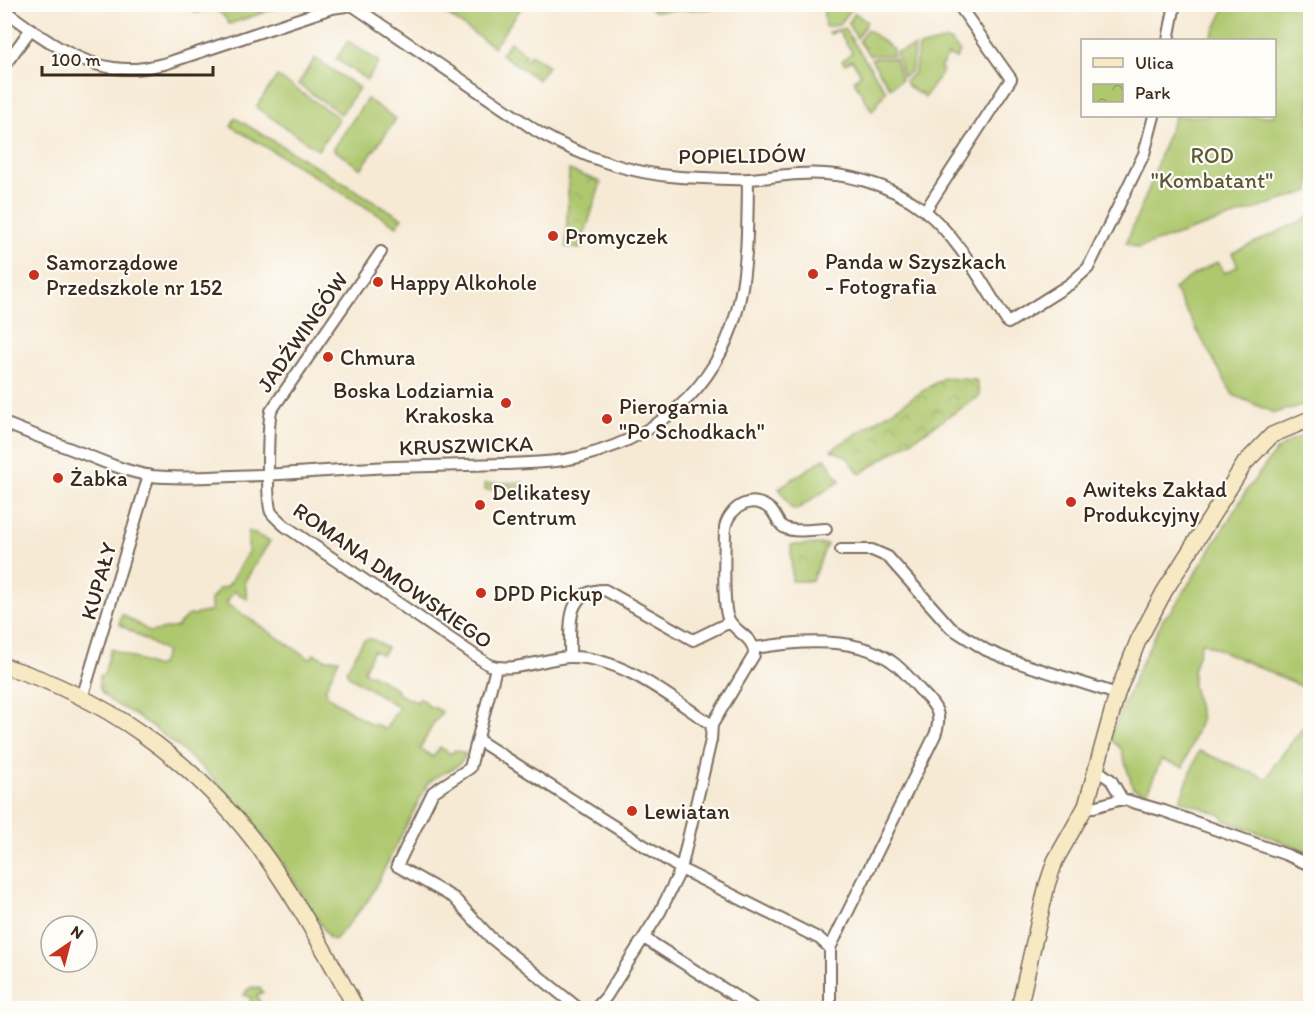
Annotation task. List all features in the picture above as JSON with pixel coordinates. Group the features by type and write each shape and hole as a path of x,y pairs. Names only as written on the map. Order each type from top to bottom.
{"street":[{"path":"925,211 1011,79 958,4"},
{"path":"1168,39 1175,4"},
{"name":"POPIELIDÓW","path":"4,10 70,53 88,61 126,69 142,69 189,56 332,8 348,5 359,9 538,132 554,141 613,164 678,177 748,179 825,174 871,183 895,193 925,211 946,232 1008,323 1070,284 1088,268 1144,154 1154,117"},
{"path":"4,66 31,29"},
{"name":"KRUSZWICKA","path":"4,423 120,468 149,475 194,478 563,460 584,456 628,441 649,430 690,396 714,366 728,340 741,300 745,274 748,179"},
{"name":"JADŹWINGÓW","path":"270,475 267,438 271,411 381,252"},
{"path":"1019,1008 1047,885 1055,861 1086,806 1097,770 1105,730 1117,694 1133,653 1155,608 1232,481 1251,455 1272,435 1311,419"},
{"name":"KUPAŁY","path":"82,698 149,475"},
{"name":"ROMANA DMOWSKIEGO","path":"270,475 271,511 285,526 496,668 570,657 598,661 629,672 712,725"},
{"path":"596,1008 606,997 660,912 681,869 711,740 712,725 754,655 755,648 748,638 730,622 726,608 725,527 732,512 745,503 752,502 771,510 782,527 792,530 826,529"},
{"path":"841,550 872,550 888,557 951,628 978,646 1010,660 1117,694"},
{"path":"570,657 572,609 580,597 591,590 605,590 693,640 730,622"},
{"path":"755,648 814,642 843,645 878,654 891,661 937,709 939,724 830,948 830,1008"},
{"path":"4,666 82,698 160,747 197,779 225,807 255,843 290,894 356,1008"},
{"name":"ROMANA DMOWSKIEGO","path":"496,668 470,768 433,792 397,866 454,898 499,944 578,1008"},
{"path":"478,740 681,869 820,939 830,948"},
{"path":"1097,770 1111,780 1122,799"},
{"path":"1086,806 1095,807 1122,799 1164,811 1287,855 1311,866"},
{"path":"644,938 752,1007"}],"green space":[{"path":"823,4 855,5 839,25 825,27"},
{"path":"190,5 250,5 261,12 266,5 275,9 229,24 222,14 215,10 195,13"},
{"path":"433,5 523,5 494,47"},
{"path":"644,5 801,5 654,11"},
{"name":"ROD \"Kombatant\"","path":"1226,5 1310,5 1310,191 1138,248 1126,243 1152,181 1175,117 1276,117 1276,39 1210,39"},
{"path":"855,13 867,22 857,38 848,24"},
{"path":"844,28 886,91 872,111 854,81 861,74 852,60 845,64 842,61 852,52 838,30 831,34 828,32"},
{"path":"867,29 893,49 893,55 869,55 859,41"},
{"path":"348,41 379,62 367,80 336,59"},
{"path":"950,41 960,52 956,59 948,55 940,68 943,70 925,97 907,85 905,81 914,73 919,47"},
{"path":"510,42 526,54 523,57 527,60 531,54 548,66 538,80 501,54"},
{"path":"915,47 911,71 903,77 896,52"},
{"path":"315,58 359,88 341,114 298,84"},
{"path":"872,58 895,58 901,80 890,88"},
{"path":"277,76 339,118 318,150 256,107"},
{"path":"367,99 396,119 361,169 333,149"},
{"path":"235,118 402,218 397,226 231,126"},
{"path":"569,170 601,182 580,249 566,247"},
{"path":"1310,217 1310,403 1274,413 1233,395 1174,289 1217,262 1225,273 1238,266 1232,253"},
{"path":"943,378 976,380 980,396 860,474 846,456 831,450"},
{"path":"1310,433 1310,690 1202,642 1193,671 1193,686 1201,718 1183,767 1161,760 1147,793 1133,788 1121,749 1110,738 1138,670 1163,619 1173,609 1247,490 1275,452 1292,440"},
{"path":"825,458 840,481 796,510 791,508 779,488"},
{"path":"524,482 524,487 485,490 484,484"},
{"path":"248,531 270,541 245,581 247,599 234,591 226,603 310,659 314,654 325,659 339,659 326,687 327,696 370,724 378,725 385,730 399,707 349,676 346,671 363,641 369,639 378,642 387,648 382,655 373,650 364,671 397,689 396,692 409,700 410,698 417,702 420,698 432,708 442,712 420,749 433,757 440,747 451,754 455,750 466,754 459,764 428,783 369,899 335,940 329,938 282,862 228,793 172,742 109,700 100,688 100,676 104,674 111,649 156,667 161,664 166,652 119,624 122,614 150,632 177,627 187,616 212,611 210,601 219,589 228,586 248,552"},
{"path":"827,544 812,581 792,581 791,545"},
{"path":"1310,719 1310,845 1307,851 1180,800 1199,751 1267,779 1274,765"},
{"path":"252,987 259,988 263,992 257,996 263,1008 248,1008 251,998 244,995"}],"place":[{"name":"Promyczek","path":"553,236"},
{"name":"Panda w Szyszkach - Fotografia","path":"813,274"},
{"name":"Samorządowe Przedszkole nr 152","path":"34,275"},
{"name":"Happy Alkohole","path":"378,282"},
{"name":"Chmura","path":"328,357"},
{"name":"Boska Lodziarnia Krakoska","path":"506,403"},
{"name":"Pierogarnia \"Po Schodkach\"","path":"607,419"},
{"name":"Żabka","path":"58,478"},
{"name":"Awiteks Zakład Produkcyjny","path":"1071,502"},
{"name":"Delikatesy Centrum","path":"480,505"},
{"name":"DPD Pickup","path":"481,593"},
{"name":"Lewiatan","path":"632,811"}]}
